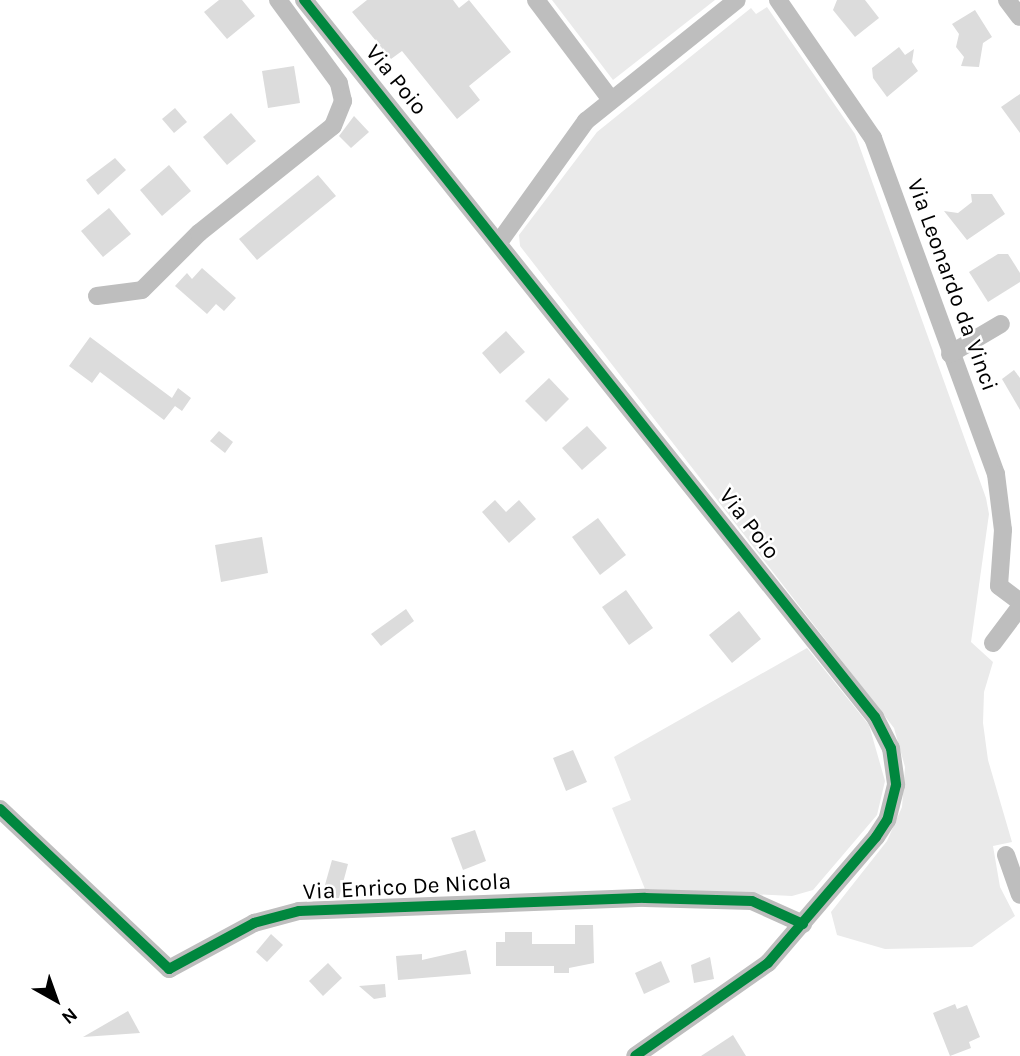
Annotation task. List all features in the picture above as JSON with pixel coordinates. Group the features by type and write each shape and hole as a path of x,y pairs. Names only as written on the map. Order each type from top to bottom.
{"street":[{"path":"97,296 142,289 199,233 333,126 343,101 339,83 278,0"},
{"name":"Via Poio","path":"304,0 500,241 883,730 896,785 887,820 803,924 744,982 635,1056"},
{"path":"536,0 611,100"},
{"path":"500,241 586,121 737,0"},
{"name":"Via Leonardo da Vinci","path":"778,0 873,138 950,355 996,474 1003,530 999,586 1020,605"},
{"path":"1007,0 1020,17"},
{"path":"950,355 1000,324"},
{"path":"993,643 1020,605"},
{"name":"Via Enrico De Nicola","path":"0,809 169,969 254,923 299,911 645,898 752,901 803,924"},
{"path":"1006,855 1020,895"}],"shaded area":[{"path":"552,0 715,0 613,80"},
{"path":"767,7 855,134 986,498 989,514 971,642 993,662 984,692 983,723 988,760 1012,842 993,846 1000,887 1015,916 972,947 885,949 837,935 831,912 887,841 902,807 905,767 894,728 520,246 519,235 597,132 751,8 756,14"},
{"path":"807,648 869,725 885,781 877,815 813,890 792,896 645,889 612,808 631,800 614,757"}],"building":[{"path":"219,0 242,0 255,16 227,39 204,12"},
{"path":"367,0 453,0 459,8 469,0 511,52 469,86 480,100 457,119 402,51 391,59 352,12"},
{"path":"837,0 865,0 879,18 855,37 833,10"},
{"path":"975,10 992,37 983,43 979,67 961,66 964,57 956,47 959,34 952,24"},
{"path":"899,47 905,55 914,49 912,62 918,71 887,97 873,78 872,68"},
{"path":"294,66 300,103 268,108 262,71"},
{"path":"1020,94 1020,133 1001,107"},
{"path":"175,108 187,122 174,133 162,119"},
{"path":"231,113 256,141 227,165 203,137"},
{"path":"354,116 369,132 351,148 339,136"},
{"path":"115,158 126,170 98,195 86,180"},
{"path":"169,165 191,191 162,216 140,190"},
{"path":"318,175 336,196 257,260 239,239"},
{"path":"971,194 992,194 1005,214 967,240 944,211 958,213 972,202"},
{"path":"109,208 131,234 103,257 81,231"},
{"path":"998,254 1008,254 1020,273 1020,282 988,302 969,272"},
{"path":"202,268 236,298 224,311 216,304 207,314 175,286 187,273 192,279"},
{"path":"506,331 525,352 500,374 482,353"},
{"path":"90,337 172,398 178,388 191,398 182,411 175,406 164,420 100,372 92,383 69,366"},
{"path":"1014,370 1020,378 1020,410 1002,379"},
{"path":"549,378 569,399 546,422 525,401"},
{"path":"587,426 607,448 582,470 562,448"},
{"path":"219,431 233,442 225,453 210,441"},
{"path":"495,500 506,512 519,500 536,519 509,543 482,512"},
{"path":"598,518 626,555 600,575 572,537"},
{"path":"262,537 268,573 221,582 215,545"},
{"path":"626,590 653,628 629,645 602,607"},
{"path":"406,609 414,621 381,646 371,634"},
{"path":"739,611 761,639 732,663 709,635"},
{"path":"573,750 587,782 566,791 553,758"},
{"path":"475,830 486,861 463,870 451,838"},
{"path":"332,860 348,864 339,898 321,899"},
{"path":"575,925 593,925 594,963 569,968 569,973 554,973 554,966 496,966 496,942 505,942 505,932 532,932 532,944 575,944"},
{"path":"271,934 283,945 267,962 256,952"},
{"path":"466,950 471,974 398,980 396,956 422,954 422,960"},
{"path":"710,957 714,979 694,983 691,965"},
{"path":"661,961 670,982 644,994 635,973"},
{"path":"328,963 342,978 323,996 309,981"},
{"path":"385,984 386,997 374,999 359,986"},
{"path":"955,1004 957,1009 967,1005 980,1037 969,1042 971,1048 950,1056 933,1013"},
{"path":"128,1011 140,1033 83,1037"},
{"path":"733,1035 746,1056 701,1056"}],"cycle path":[{"path":"304,0 875,717 891,748 896,785 887,820 876,837 768,963 635,1056"},
{"path":"0,809 169,969 254,923 299,911 645,898 752,901 803,924"}]}
